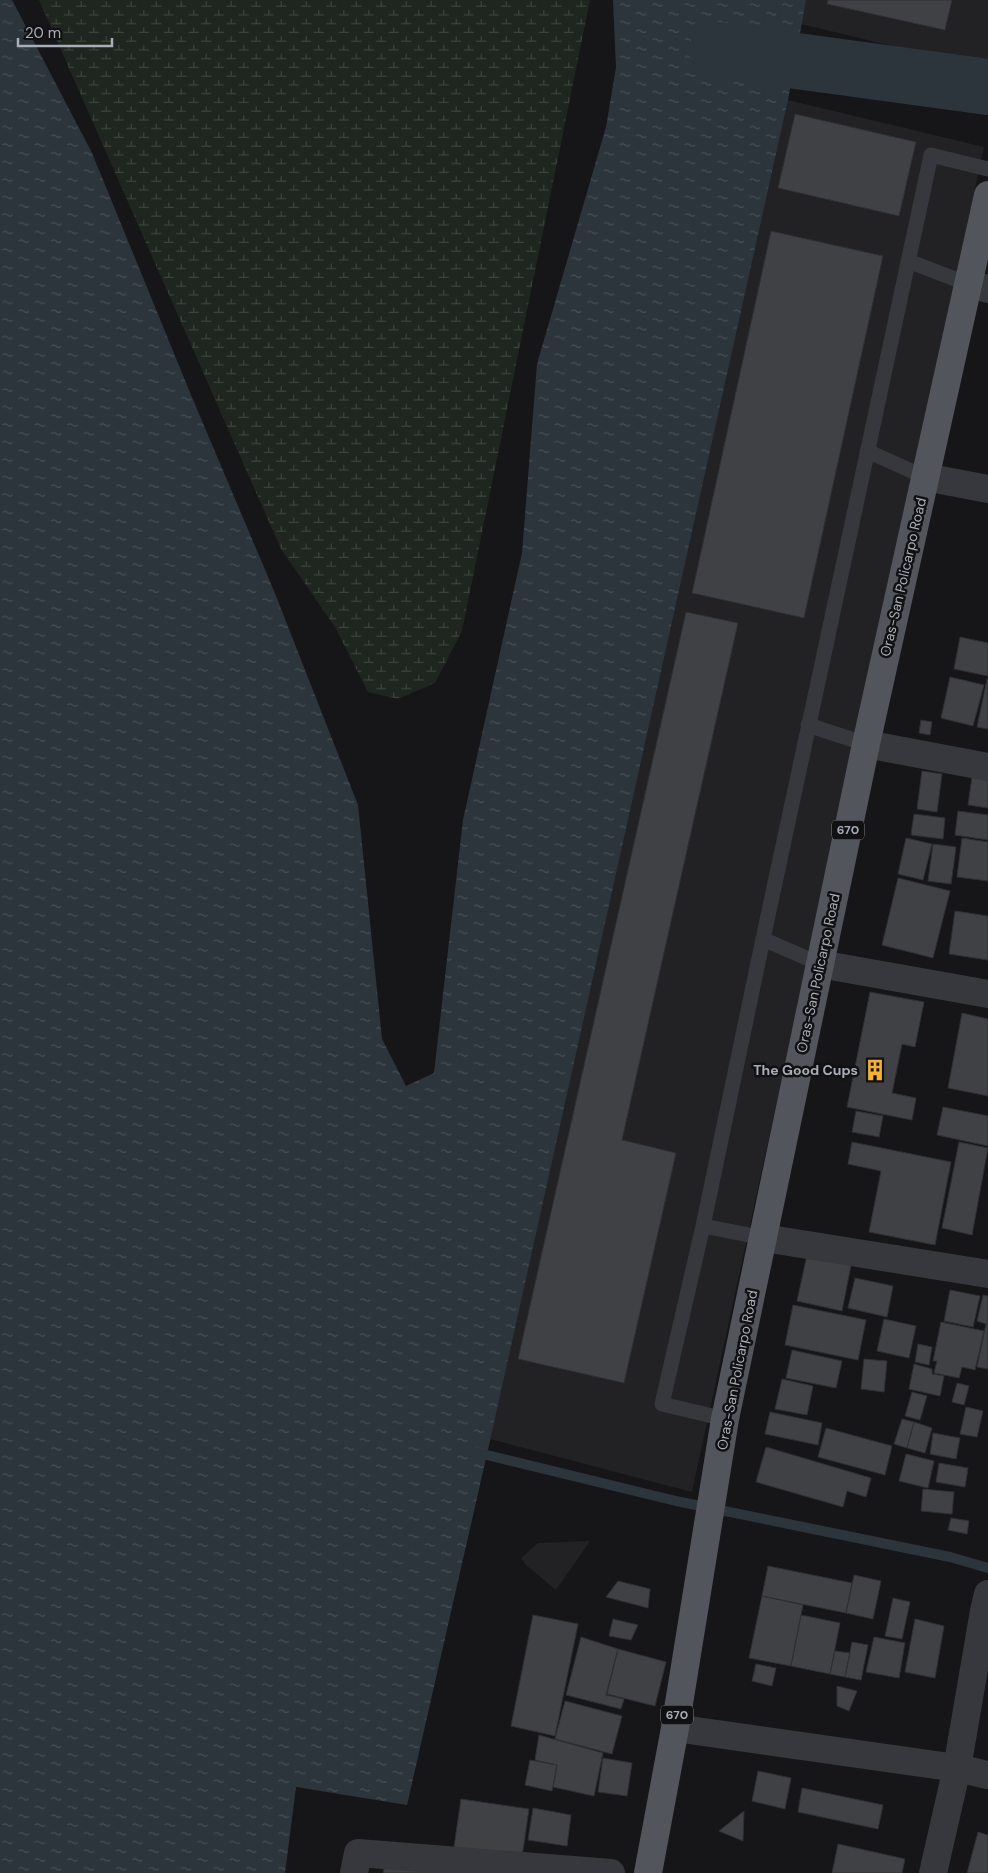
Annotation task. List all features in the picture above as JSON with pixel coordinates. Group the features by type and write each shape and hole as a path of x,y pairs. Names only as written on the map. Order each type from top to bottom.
{"main road":[{"name":"Oras-San Policarpo Road","path":"648,1873 675,1728 725,1419 866,744 925,477 978,286 988,195"}],"street":[{"path":"925,477 988,489"},
{"path":"866,744 988,766"},
{"path":"820,964 988,994"},
{"path":"764,1238 988,1274"},
{"path":"933,1873 957,1768 986,1602"},
{"path":"675,1728 957,1768 988,1775"},
{"path":"354,1873 358,1853 611,1873"}],"lane":[{"path":"725,1419 662,1404 703,1226 808,725 931,155 988,169"},
{"path":"908,261 978,286"},
{"path":"867,451 925,477"},
{"path":"808,725 866,744"},
{"path":"763,939 820,964"},
{"path":"703,1226 764,1238"}],"shaded area":[{"path":"806,0 988,0 988,69 801,24"},
{"path":"788,100 984,147 692,1492 490,1439"},
{"path":"590,1541 556,1590 526,1565 521,1558 538,1543"}],"green space":[{"path":"39,0 590,0 462,631 435,683 398,699 368,692 335,627 281,549"}],"water":[{"path":"0,0 12,0 92,153 274,591 358,805 382,1039 406,1086 434,1073 463,820 522,553 537,364 606,127 616,67 613,0 806,0 788,100 487,1454 407,1805 296,1787 285,1873 0,1873"}],"building":[{"path":"828,0 952,0 945,30 827,4"},
{"path":"795,114 916,142 899,216 778,188"},
{"path":"771,231 883,256 804,618 692,593"},
{"path":"686,612 738,623 622,1140 676,1153 624,1383 518,1359"},
{"path":"960,637 988,643 988,676 954,669"},
{"path":"950,677 984,685 973,726 941,718"},
{"path":"988,679 988,729 977,727"},
{"path":"921,720 932,722 930,735 919,733"},
{"path":"922,771 942,774 937,812 917,809"},
{"path":"972,777 988,780 988,808 968,805"},
{"path":"958,811 988,815 988,840 955,835"},
{"path":"914,814 945,818 943,839 911,835"},
{"path":"906,838 932,844 923,880 898,874"},
{"path":"962,838 988,842 988,881 957,877"},
{"path":"933,844 956,847 951,884 928,881"},
{"path":"898,878 950,891 933,958 882,945"},
{"path":"955,911 988,916 988,960 949,954"},
{"name":"The Good Cups","path":"870,992 924,1002 915,1047 902,1044 892,1093 916,1098 912,1120 847,1107"},
{"path":"962,1013 988,1019 988,1096 948,1088"},
{"path":"943,1107 988,1116 988,1146 937,1135"},
{"path":"856,1111 883,1116 879,1137 852,1132"},
{"path":"852,1142 951,1162 935,1245 869,1232 881,1171 848,1164"},
{"path":"959,1142 988,1148 972,1235 942,1228"},
{"path":"807,1255 851,1265 842,1311 797,1301"},
{"path":"855,1278 893,1286 887,1317 848,1308"},
{"path":"950,1290 980,1296 973,1327 944,1321"},
{"path":"983,1295 988,1296 988,1369 977,1367 986,1324 977,1321"},
{"path":"793,1305 866,1320 858,1360 785,1345"},
{"path":"884,1319 916,1326 909,1358 877,1351"},
{"path":"941,1322 984,1331 975,1370 962,1367 959,1378 934,1373 937,1361 933,1361"},
{"path":"918,1344 932,1347 929,1365 915,1362"},
{"path":"792,1350 842,1361 836,1388 786,1378"},
{"path":"864,1359 887,1361 884,1392 861,1389"},
{"path":"914,1364 932,1369 932,1374 944,1376 940,1396 909,1389"},
{"path":"782,1379 813,1386 807,1415 775,1409"},
{"path":"957,1383 969,1386 964,1405 952,1402"},
{"path":"912,1392 927,1396 920,1420 905,1416"},
{"path":"966,1407 983,1411 977,1437 960,1434"},
{"path":"770,1412 822,1423 818,1445 765,1434"},
{"path":"902,1419 914,1422 907,1448 894,1444"},
{"path":"914,1422 932,1428 925,1453 907,1448"},
{"path":"826,1428 892,1446 885,1475 818,1457"},
{"path":"933,1433 960,1438 956,1459 930,1454"},
{"path":"766,1447 871,1478 866,1497 847,1491 843,1507 756,1482"},
{"path":"906,1454 934,1461 928,1488 899,1481"},
{"path":"939,1463 968,1468 965,1487 936,1482"},
{"path":"923,1489 954,1492 952,1514 921,1511"},
{"path":"951,1518 969,1521 967,1534 948,1530"},
{"path":"768,1566 852,1583 846,1613 762,1596"},
{"path":"854,1575 881,1581 873,1619 846,1613"},
{"path":"618,1581 650,1589 648,1608 606,1597"},
{"path":"762,1596 803,1605 791,1666 749,1658"},
{"path":"893,1598 910,1602 902,1639 885,1636"},
{"path":"533,1615 578,1624 555,1736 511,1726"},
{"path":"801,1615 840,1623 830,1674 791,1666"},
{"path":"613,1619 638,1625 631,1640 609,1636"},
{"path":"915,1619 944,1626 935,1678 905,1672"},
{"path":"581,1637 618,1649 606,1695 624,1699 621,1709 566,1695"},
{"path":"874,1637 905,1643 899,1678 866,1672"},
{"path":"852,1642 868,1645 861,1680 845,1677"},
{"path":"618,1649 666,1662 655,1706 607,1694"},
{"path":"835,1651 850,1653 845,1677 830,1674"},
{"path":"756,1664 776,1668 772,1686 752,1681"},
{"path":"837,1686 857,1691 849,1711 837,1706"},
{"path":"565,1701 622,1716 612,1754 555,1739"},
{"path":"539,1735 603,1753 594,1796 553,1787 557,1765 535,1760"},
{"path":"603,1758 632,1763 627,1796 598,1792"},
{"path":"530,1760 557,1765 552,1791 525,1785"},
{"path":"758,1771 791,1778 785,1809 752,1801"},
{"path":"802,1788 883,1805 878,1829 798,1812"},
{"path":"461,1799 529,1809 522,1857 454,1847"},
{"path":"533,1808 571,1815 567,1846 528,1840"},
{"path":"744,1811 743,1841 719,1831"},
{"path":"978,1832 988,1835 988,1873 967,1873"},
{"path":"838,1844 905,1859 902,1873 832,1873"},
{"path":"385,1865 440,1873 383,1873"}],"waterway":[{"path":"717,50 988,87"},
{"path":"475,1452 676,1501 950,1557 988,1568"}],"place":[{"name":"The Good Cups","path":"875,1070"}]}
